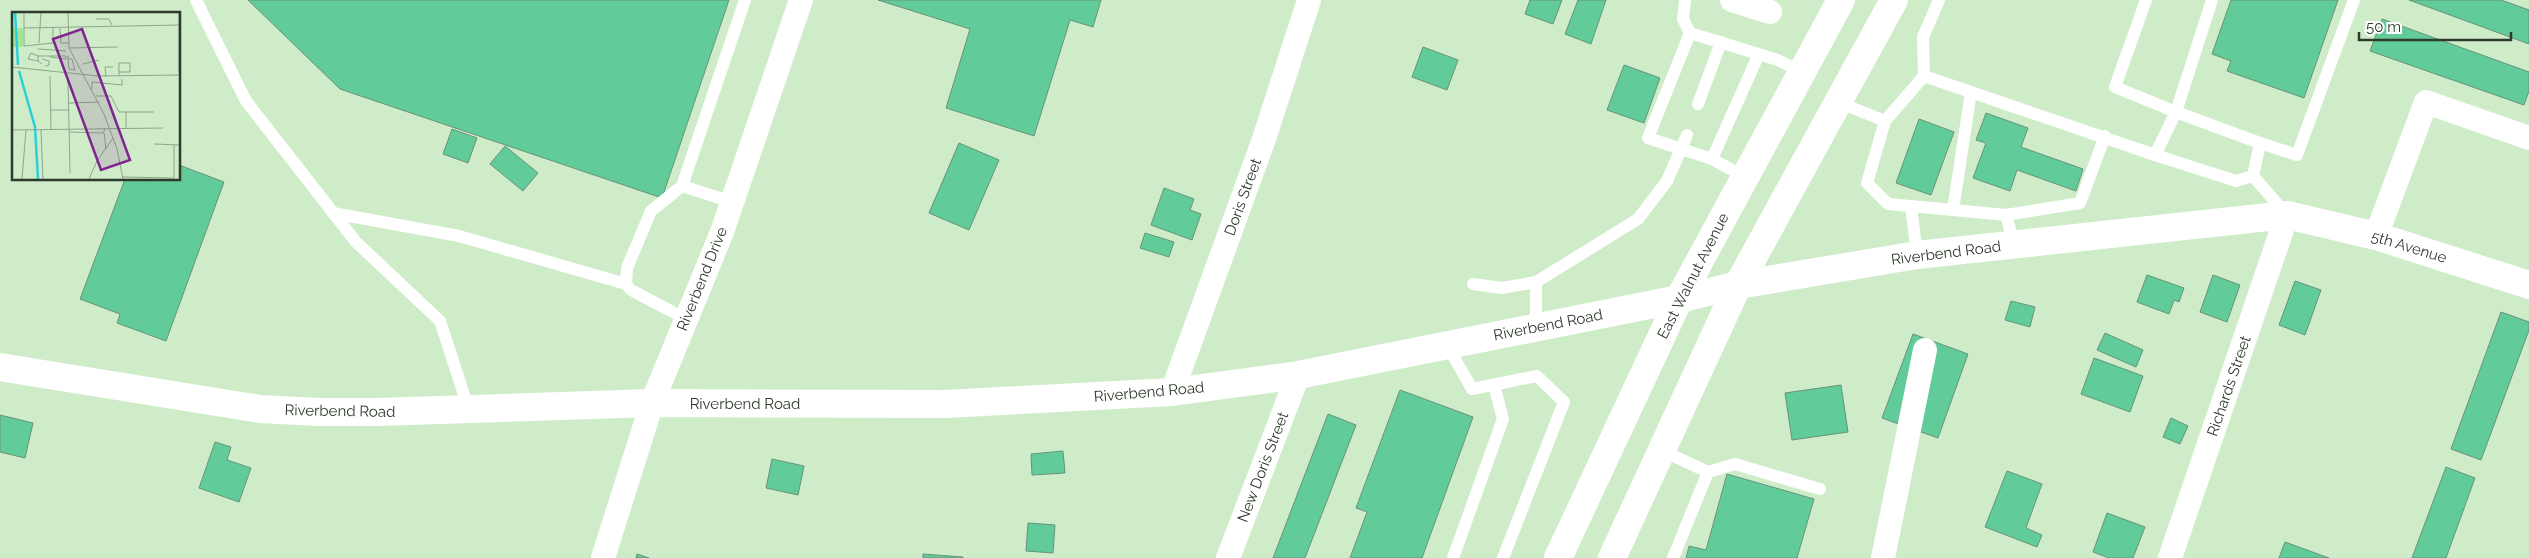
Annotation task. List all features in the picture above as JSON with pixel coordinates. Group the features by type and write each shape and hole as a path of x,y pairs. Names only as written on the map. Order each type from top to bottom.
{"street":[{"name":"Riverbend Drive","path":"603,558 652,404 732,202 801,0"},
{"name":"Doris Street","path":"1172,392 1264,139 1309,0"},
{"path":"1732,0 1770,12"},
{"name":"East Walnut Avenue","path":"1558,558 1679,299 1841,0"},
{"path":"1612,558 1738,285 1894,0"},
{"path":"2376,236 2426,102 2529,138"},
{"name":"Riverbend Road","path":"0,367 260,409 378,412 652,404 945,404 1172,392 1298,375 1679,299 1738,285 1917,255 2287,215"},
{"name":"5th Avenue","path":"2287,215 2376,236 2529,285"},
{"name":"Richards Street","path":"2170,558 2287,215"},
{"path":"1884,558 1925,350"},
{"name":"New Doris Street","path":"1228,558 1298,375"}],"lane":[{"path":"196,0 246,101 356,242 440,322 470,410"},
{"path":"626,284 627,268 651,211 682,186 745,0"},
{"path":"1685,0 1683,19 1690,33 1758,56 1778,60 1802,72"},
{"path":"1939,0 1924,37 1924,76 1885,121 1867,183 1888,204 2006,215 2080,203 2105,136"},
{"path":"2146,0 2115,87 2176,112 2297,155 2354,0"},
{"path":"2155,155 2176,112 2212,0"},
{"path":"1690,33 1648,138 1712,159 1745,177"},
{"path":"1698,104 1721,42"},
{"path":"1712,159 1758,56"},
{"path":"1924,76 2236,182 2253,176"},
{"path":"1953,210 1972,92"},
{"path":"1838,102 1885,121"},
{"path":"1473,284 1502,288 1536,282 1638,219 1667,181 1687,135"},
{"path":"2253,176 2260,143"},
{"path":"2253,176 2287,215"},
{"path":"682,186 732,202"},
{"path":"1911,206 1917,255"},
{"path":"333,213 459,236 626,284 631,290 686,319"},
{"path":"2006,215 2014,244"},
{"path":"1536,282 1536,328"},
{"path":"1447,345 1472,389 1537,376 1564,402 1503,558"},
{"path":"1453,558 1503,419 1494,384"},
{"path":"1661,450 1708,472 1735,464 1820,489"},
{"path":"1673,558 1708,472"}],"building":[{"path":"248,0 729,0 662,198 340,89"},
{"path":"878,0 1101,0 1093,27 1070,20 1034,136 946,108 970,29"},
{"path":"1530,0 1562,0 1553,24 1525,14"},
{"path":"1578,0 1606,0 1591,44 1565,34"},
{"path":"2231,0 2338,0 2304,98 2227,71 2231,61 2212,54"},
{"path":"2409,0 2501,0 2529,10 2529,44"},
{"path":"2382,19 2529,72 2529,91 2524,105 2370,51"},
{"path":"1423,47 1458,60 1447,90 1412,77"},
{"path":"1624,65 1660,78 1644,123 1607,110"},
{"path":"1986,113 2028,128 2021,147 2083,169 2076,191 2017,170 2010,191 1973,178 1986,143 1976,140"},
{"path":"1919,119 1954,132 1931,195 1896,183"},
{"path":"452,129 477,138 468,163 443,154"},
{"path":"959,143 999,160 969,230 929,213"},
{"path":"505,146 538,173 523,191 490,164"},
{"path":"180,165 224,182 166,341 117,323 120,314 80,299 125,180 180,180"},
{"path":"1164,188 1194,199 1190,210 1201,214 1192,240 1151,225"},
{"path":"1145,233 1174,242 1169,257 1140,248"},
{"path":"2147,275 2184,288 2179,302 2174,300 2169,314 2137,302"},
{"path":"2213,275 2240,285 2227,322 2200,312"},
{"path":"2295,281 2321,290 2305,335 2279,325"},
{"path":"2011,301 2035,307 2030,327 2005,320"},
{"path":"2501,312 2529,322 2529,330 2481,460 2451,449"},
{"path":"2105,333 2143,350 2136,367 2097,350"},
{"path":"1913,334 1968,354 1938,438 1882,418"},
{"path":"2094,358 2143,376 2130,412 2081,394"},
{"path":"1841,385 1848,432 1792,440 1785,393"},
{"path":"1400,390 1473,417 1422,558 1350,558 1367,512 1356,508"},
{"path":"1328,414 1356,425 1305,558 1273,558"},
{"path":"0,415 33,423 25,458 0,452"},
{"path":"2171,418 2188,426 2180,444 2163,437"},
{"path":"215,442 231,447 227,460 251,468 239,502 199,488"},
{"path":"1063,451 1065,473 1032,475 1031,454"},
{"path":"772,459 804,466 798,495 766,488"},
{"path":"2446,467 2475,478 2446,558 2412,558"},
{"path":"2007,471 2042,484 2026,528 2042,535 2037,547 1985,527"},
{"path":"1727,474 1814,499 1797,558 1686,558 1689,546 1706,550"},
{"path":"2107,513 2145,527 2133,558 2109,558 2093,552"},
{"path":"1028,523 1055,525 1053,553 1026,551"},
{"path":"2285,542 2329,558 2279,558"},
{"path":"637,554 649,558 636,558"},
{"path":"923,554 963,557 963,558 923,558"}]}
